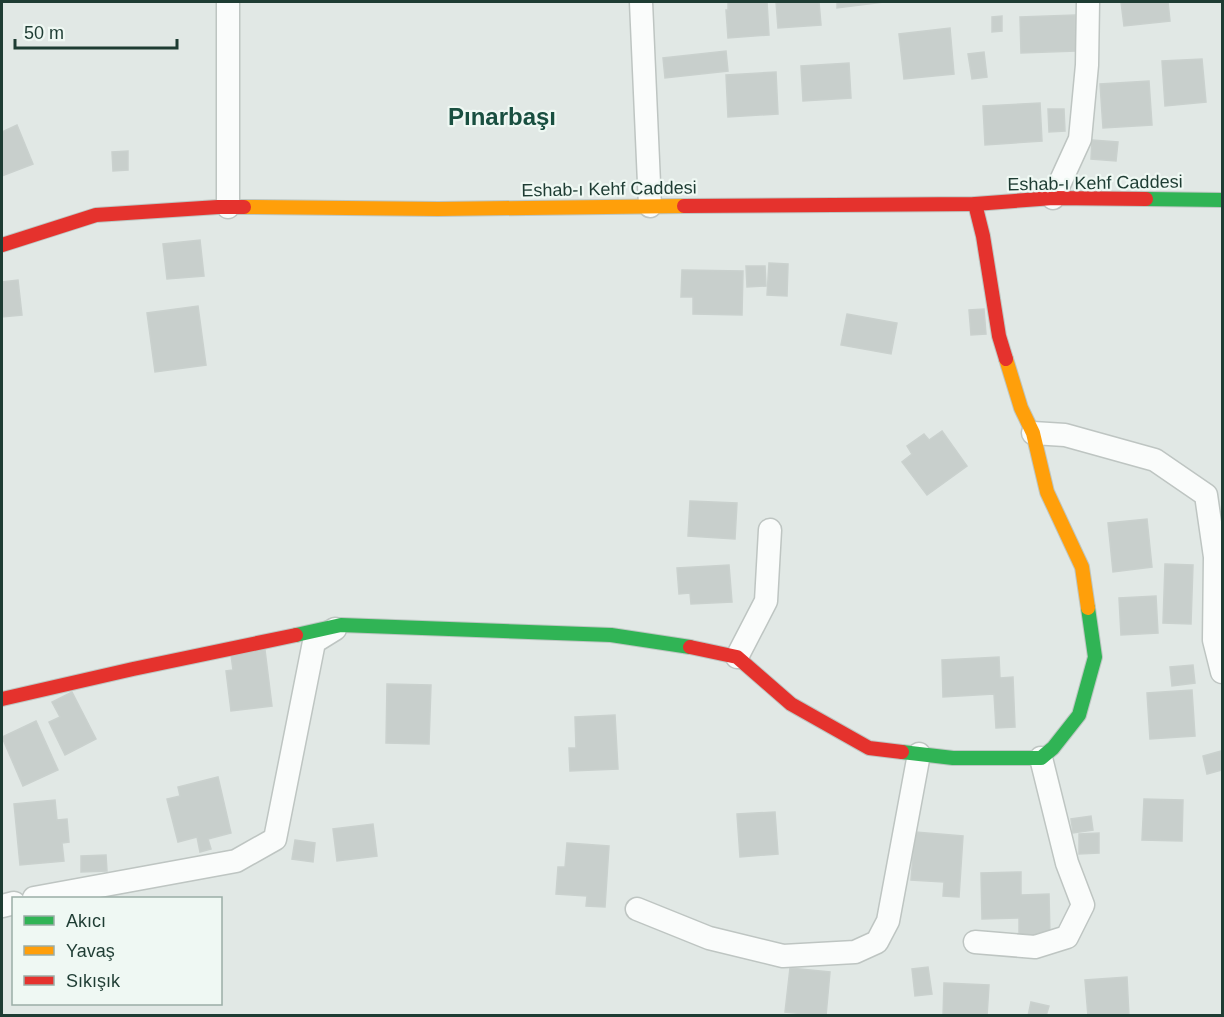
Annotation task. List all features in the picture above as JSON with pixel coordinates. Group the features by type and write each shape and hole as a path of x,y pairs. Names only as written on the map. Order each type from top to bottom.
{"street":[{"path":"228,2 228,207"},
{"path":"641,2 650,206"},
{"path":"1053,198 1080,139 1087,65 1088,2"},
{"name":"Eshab-ı Kehf Caddesi","path":"2,245 96,215 228,207 438,210 975,204 1053,198 1222,200"},
{"path":"2,699 341,625 611,635 686,646 737,657 791,704 868,748 953,758 1041,758 1053,748 1079,715 1095,657 1082,567 1047,492 1033,434 1021,408 999,336 983,236 975,204"},
{"path":"1033,434 1065,435 1155,460 1206,495 1215,556 1218,602 1214,640 1222,672"},
{"path":"737,657 766,601 770,530"},
{"path":"39,897 236,861 275,838 314,642 341,625"},
{"path":"637,909 709,938 783,956 855,952 877,942 888,921 919,754"},
{"path":"975,942 1035,947 1067,938 1083,905 1067,863 1041,758"}],"building":[{"path":"728,2 767,2 769,35 728,38 726,10 728,10"},
{"path":"776,2 819,2 821,25 778,28"},
{"path":"837,2 884,2 837,8"},
{"path":"1121,2 1168,2 1170,21 1124,26"},
{"path":"1075,15 1076,51 1021,53 1020,17"},
{"path":"1002,16 1002,31 992,32 992,17"},
{"path":"950,28 954,74 904,79 899,34"},
{"path":"726,51 728,71 665,78 663,58"},
{"path":"984,52 987,77 972,79 968,54"},
{"path":"1202,59 1206,102 1165,106 1162,61"},
{"path":"849,63 851,98 803,101 801,66"},
{"path":"776,72 778,114 728,117 726,75"},
{"path":"1149,81 1152,125 1103,128 1100,84"},
{"path":"1040,103 1042,141 985,145 983,106"},
{"path":"1048,109 1064,109 1065,131 1049,132"},
{"path":"17,125 33,164 2,176 2,132"},
{"path":"1092,140 1118,142 1116,161 1091,159"},
{"path":"128,151 128,170 113,171 112,152"},
{"path":"200,240 204,276 167,279 163,244"},
{"path":"769,263 788,264 787,296 767,295"},
{"path":"746,266 765,266 766,286 747,287"},
{"path":"682,270 743,271 742,315 693,314 693,297 681,297"},
{"path":"18,280 22,315 2,317 2,282"},
{"path":"198,306 206,365 155,372 147,313"},
{"path":"984,309 986,334 971,335 969,310"},
{"path":"847,314 897,323 891,354 841,345"},
{"path":"942,431 967,466 927,495 902,462 912,454 907,446 924,434 929,440"},
{"path":"690,501 737,503 735,539 688,536"},
{"path":"1147,519 1152,567 1113,572 1108,523"},
{"path":"1165,564 1193,565 1191,624 1163,623"},
{"path":"729,565 732,602 691,604 690,593 679,594 677,568"},
{"path":"1156,596 1158,633 1121,635 1119,598"},
{"path":"265,650 272,706 231,711 226,671 233,670 231,655"},
{"path":"999,657 1000,678 1013,677 1015,727 996,728 994,694 943,697 942,660"},
{"path":"1193,665 1195,683 1172,686 1170,667"},
{"path":"387,684 431,685 429,744 386,743"},
{"path":"1192,690 1195,736 1150,739 1147,693"},
{"path":"72,692 96,739 65,755 49,722 60,717 52,702"},
{"path":"615,715 618,769 570,771 569,748 576,748 575,717"},
{"path":"36,721 58,770 23,786 2,737"},
{"path":"1221,751 1222,770 1207,774 1203,756"},
{"path":"218,777 231,833 208,839 211,849 200,852 197,837 178,842 167,799 180,796 178,787"},
{"path":"1144,799 1183,800 1182,841 1142,840"},
{"path":"55,800 57,820 67,819 69,842 62,843 64,861 20,865 14,804"},
{"path":"775,812 778,854 740,857 737,814"},
{"path":"1091,816 1093,830 1073,833 1071,819"},
{"path":"373,824 377,856 337,861 333,829"},
{"path":"915,832 963,836 959,897 943,896 944,882 911,880"},
{"path":"1099,833 1099,853 1079,854 1079,834"},
{"path":"295,840 315,843 313,862 292,859"},
{"path":"567,843 609,846 605,907 586,906 587,896 556,894 558,867 565,867"},
{"path":"106,855 107,871 81,872 81,856"},
{"path":"1021,872 1021,895 1049,894 1050,936 1019,936 1019,918 982,919 981,873"},
{"path":"928,967 932,994 915,996 912,969"},
{"path":"790,968 830,972 826,1016 785,1012"},
{"path":"1127,977 1129,1016 1088,1016 1085,980"},
{"path":"944,983 989,985 987,1016 943,1016"},
{"path":"1031,1002 1049,1006 1046,1016 1028,1016"}],"traffic: fast":[{"path":"1146,199 1222,200"},
{"path":"902,752 953,758 1041,758 1053,748 1079,715 1095,657 1088,608"},
{"path":"296,635 341,625 611,635 690,647"}],"traffic: slow":[{"path":"244,207 438,209 684,206"},
{"path":"1006,359 1021,408 1033,433 1047,492 1082,567 1088,608"}],"traffic: jam":[{"path":"684,206 975,204 1053,198 1146,199"},
{"path":"975,204 983,236 999,336 1006,359"},
{"path":"2,245 96,215 244,207"},
{"path":"2,699 296,635"},
{"path":"690,647 737,657 791,704 869,748 902,752"}],"district":[{"name":"Pınarbaşı","path":"502,116"}]}
